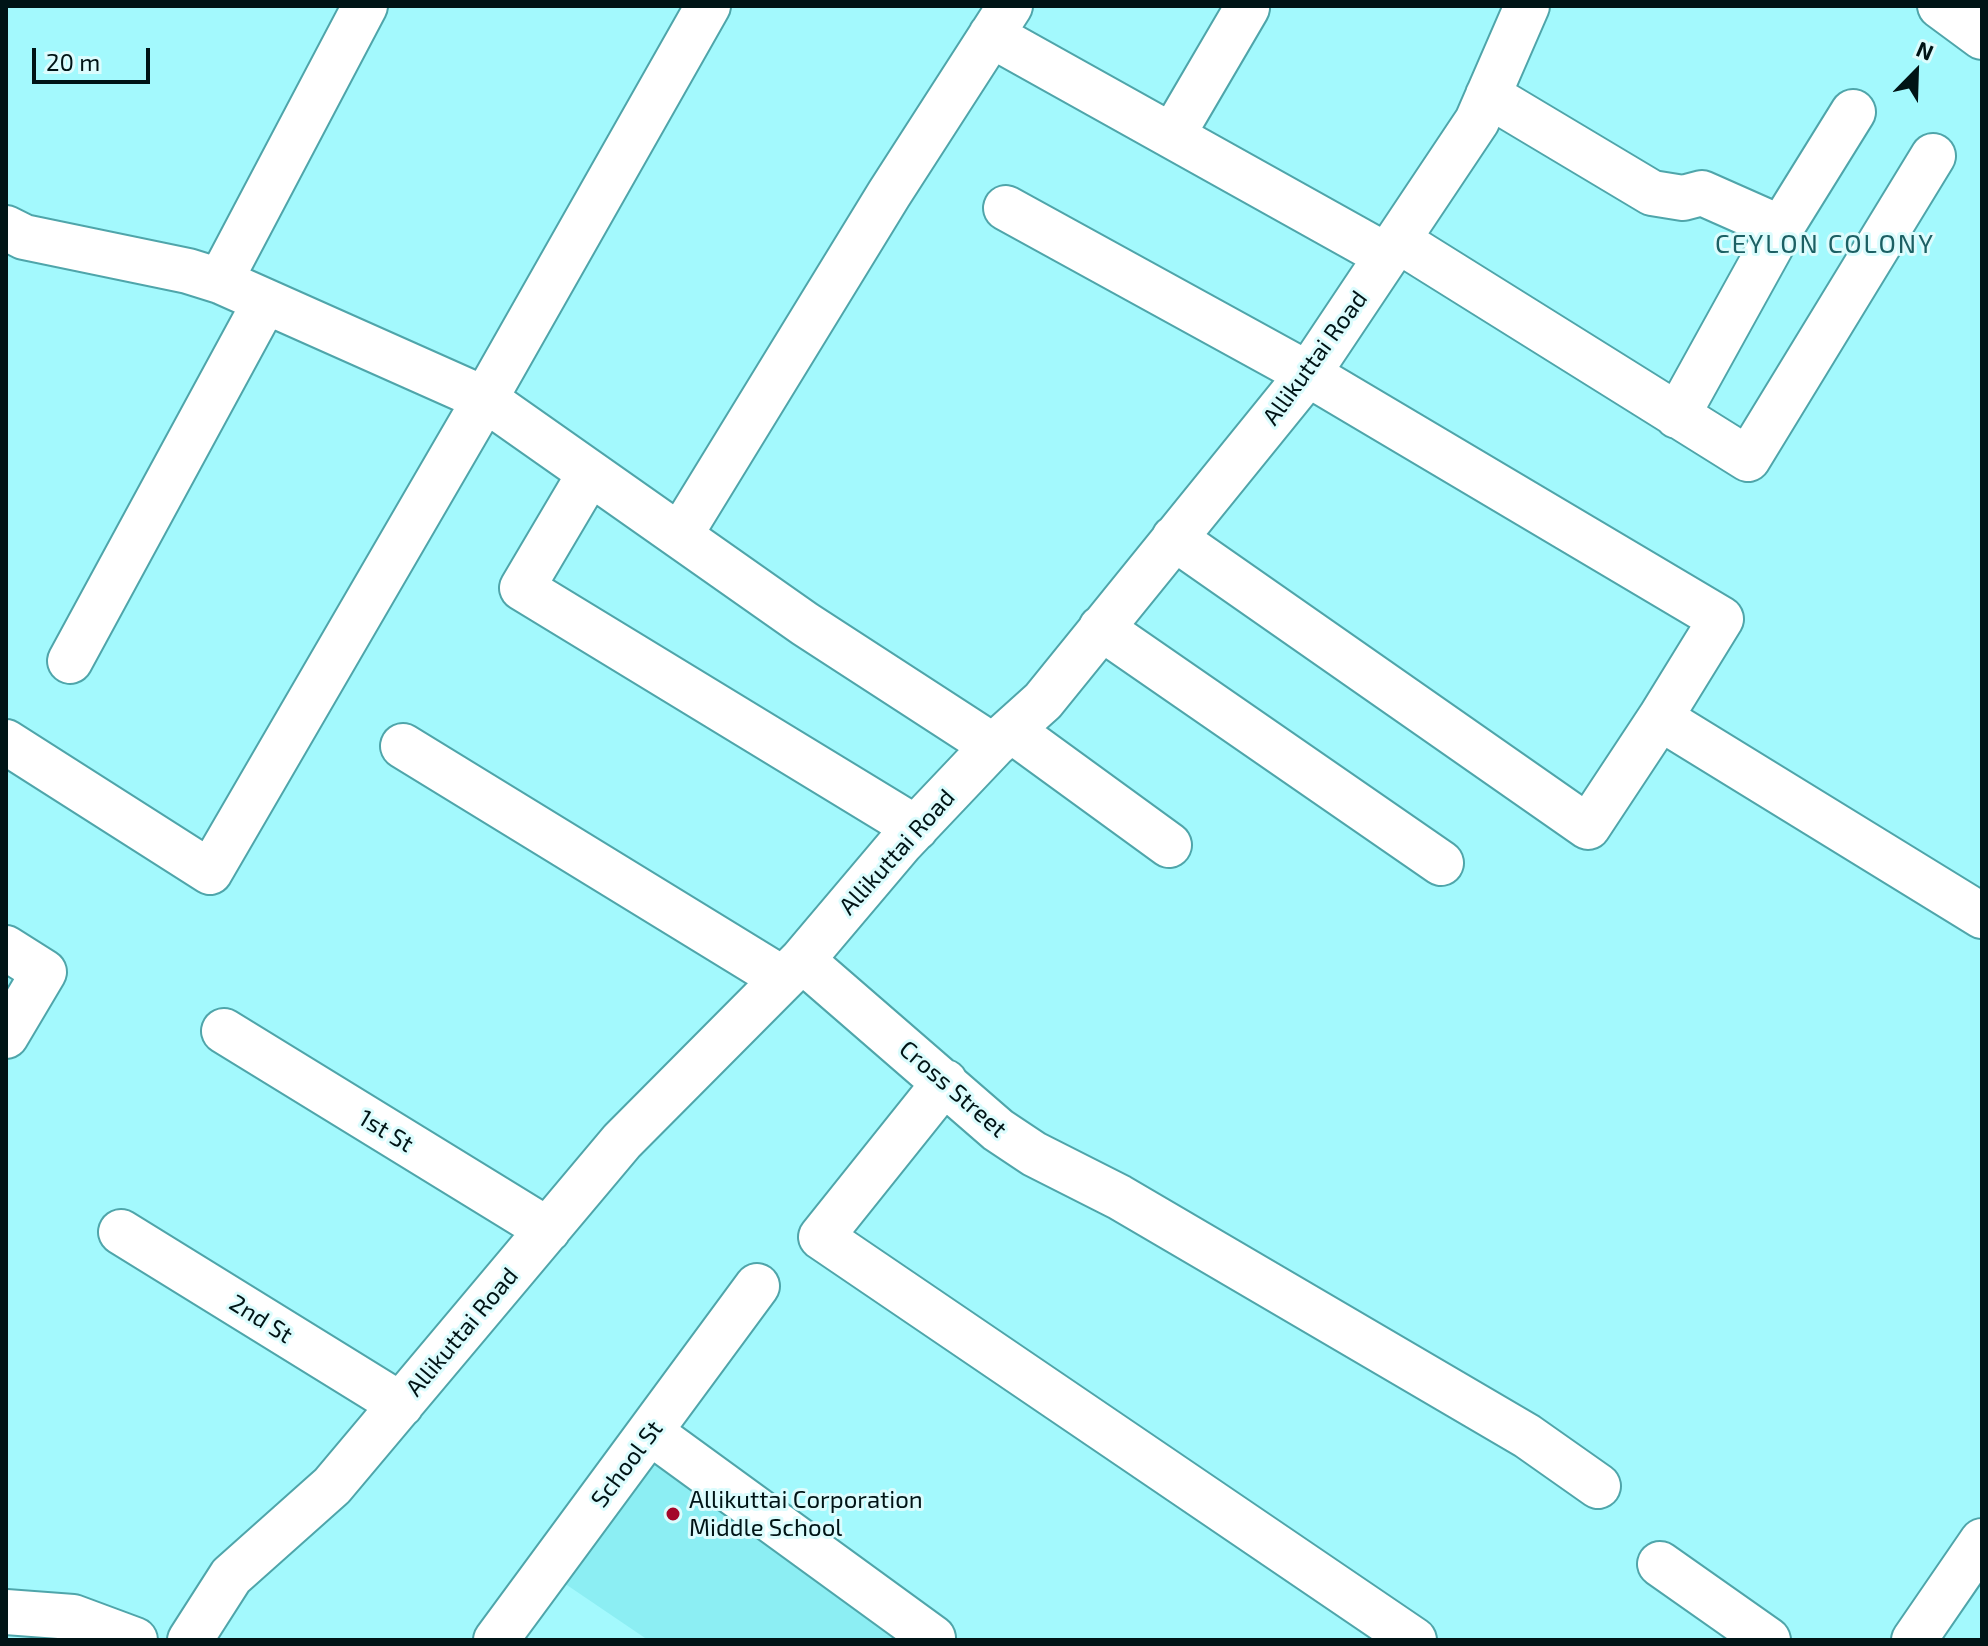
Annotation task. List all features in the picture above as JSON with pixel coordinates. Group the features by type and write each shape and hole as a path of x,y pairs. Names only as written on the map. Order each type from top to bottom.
{"street":[{"path":"220,281 365,6"},
{"path":"6,742 210,872 485,399 708,6"},
{"path":"1940,6 1982,37"},
{"name":"Allikuttai Road","path":"190,1640 231,1576 332,1486 622,1141 793,969 916,828 1002,738 1043,701 1308,374 1477,121 1525,7"},
{"path":"1172,136 1247,8"},
{"path":"680,535 889,194 1001,21 1172,136 1393,248 1748,459 1933,156"},
{"path":"1488,95 1652,193 1683,198 1702,193 1781,228"},
{"path":"1677,416 1781,228 1853,112"},
{"path":"1006,208 1308,374 1721,619 1588,827 1174,538"},
{"path":"6,228 24,237 188,271 220,281 485,399 805,624 1002,738 1169,845"},
{"path":"70,661 265,302"},
{"path":"590,473 522,588 916,828"},
{"path":"1101,628 1441,863"},
{"path":"1660,718 1982,916"},
{"name":"Cross Street","path":"403,746 793,969 945,1082 998,1130 1034,1154 1119,1197 1527,1436 1598,1486"},
{"path":"6,948 44,972 6,1036"},
{"name":"1st St","path":"224,1031 548,1230"},
{"path":"945,1082 821,1237 1414,1640"},
{"name":"2nd St","path":"121,1232 401,1405"},
{"name":"School St","path":"496,1640 757,1286"},
{"path":"650,1432 933,1638"},
{"path":"1914,1640 1982,1541"},
{"path":"1660,1564 1768,1640"},
{"path":"6,1612 73,1617 135,1640"}],"shaded area":[{"name":"Allikuttai Corporation Middle School","path":"651,1449 917,1640 648,1640 558,1579"}],"place":[{"name":"Allikuttai Corporation Middle School","path":"673,1514"}],"district":[{"name":"CEYLON COLONY","path":"1825,244"}]}
